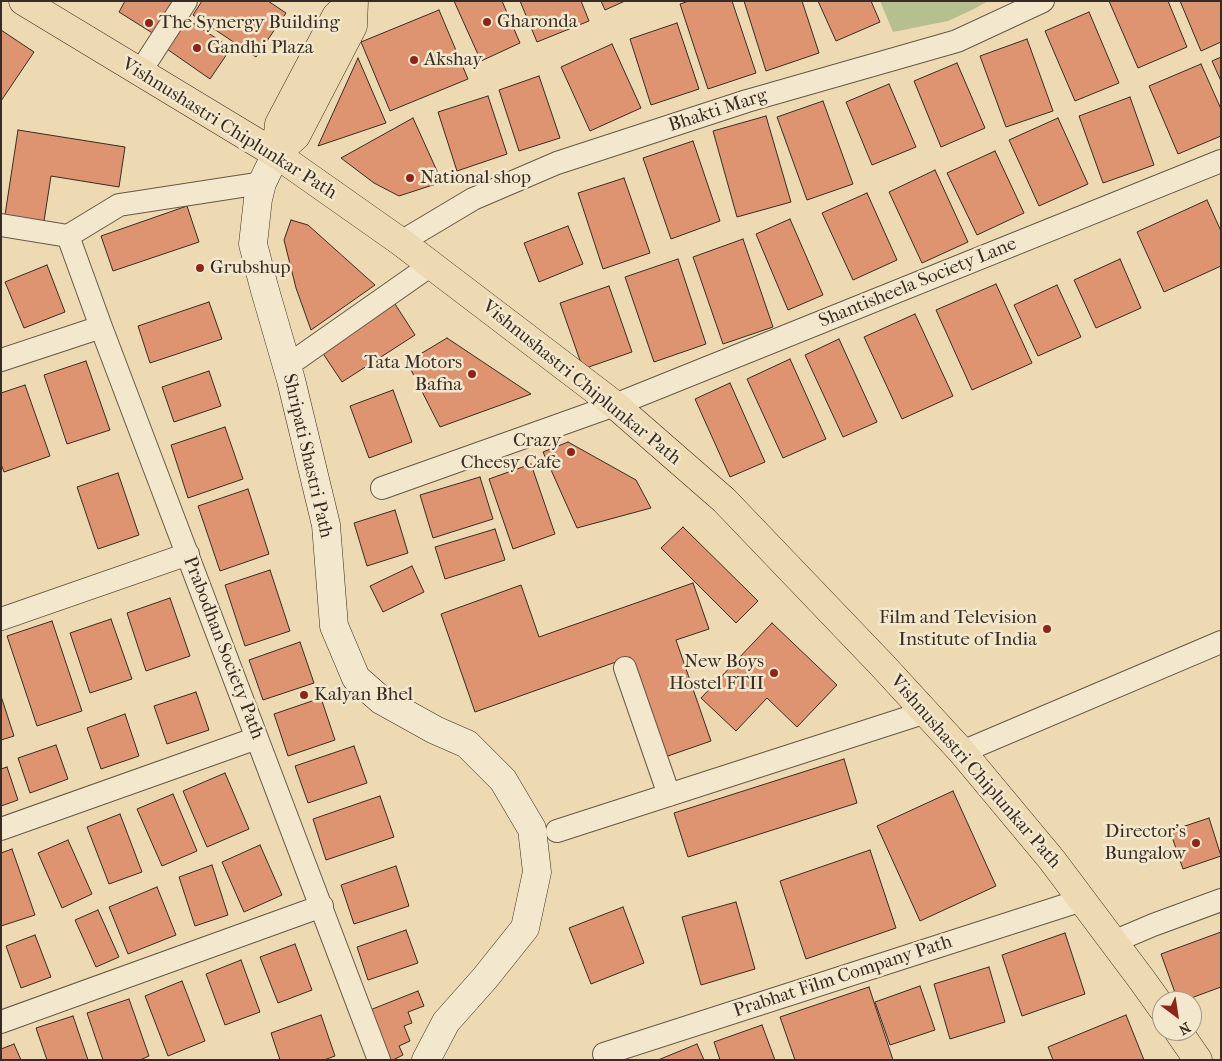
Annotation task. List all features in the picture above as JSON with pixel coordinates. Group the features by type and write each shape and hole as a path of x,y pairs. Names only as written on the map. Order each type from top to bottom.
{"main road":[{"name":"Vishnushastri Chiplunkar Path","path":"23,1 276,154 401,242 615,405 724,500 877,659 962,752 1052,860 1152,994"},
{"path":"276,154 279,124 336,16 353,1"},
{"path":"1185,1041 1198,1060"}],"street":[{"path":"140,72 186,1"},
{"name":"Bhakti Marg","path":"401,242 473,199 557,163 747,101 957,41 1043,1"},
{"name":"Shripati Shastri Path","path":"276,154 262,183 258,199 253,244 287,366 326,525 334,626 356,678 381,700 435,730 467,744 503,780 532,829 537,872 525,928 485,978 446,1022 426,1060"},
{"name":"Shantisheela Society Lane","path":"382,488 615,405 1221,161"},
{"path":"1,225 68,236 119,205 262,183"},
{"name":"Prabodhan Society Path","path":"68,236 380,1060"},
{"path":"287,366 431,265"},
{"path":"1,360 101,327"},
{"path":"1,619 188,554"},
{"path":"962,752 1221,642"},
{"path":"625,668 669,795"},
{"path":"557,831 926,712"},
{"path":"1,829 257,738"},
{"name":"Prabhat Film Company Path","path":"604,1054 1082,900"},
{"path":"1114,942 1152,925 1221,900"},
{"path":"1,1022 322,906"}],"green space":[{"path":"880,1 988,1 948,21 893,32"}],"building":[{"name":"The Synergy Building","path":"125,1 174,1 154,34 119,12"},
{"path":"202,1 268,1 286,13 256,57 193,15"},
{"name":"Gharonda","path":"454,1 502,1 520,43 481,61"},
{"path":"520,1 581,1 589,21 537,42"},
{"path":"601,1 625,1 605,10"},
{"path":"689,1 732,1 756,73 708,89 680,4"},
{"path":"744,1 802,1 819,53 766,71"},
{"path":"818,1 871,1 880,22 836,41"},
{"path":"1109,1 1168,1 1187,47 1138,68"},
{"path":"1180,1 1221,1 1221,42 1201,51"},
{"name":"Akshay","path":"439,10 468,79 390,111 361,42"},
{"path":"1089,12 1119,83 1075,101 1045,31"},
{"name":"Gandhi Plaza","path":"184,17 231,48 210,79 164,47"},
{"path":"677,23 699,89 651,105 630,39"},
{"path":"1,30 34,52 1,101"},
{"path":"1027,39 1053,111 1006,127 980,56"},
{"path":"612,44 641,108 590,131 561,67"},
{"path":"1221,57 1221,81 1212,61"},
{"path":"358,58 386,123 318,146"},
{"path":"957,63 985,128 941,147 914,81"},
{"path":"1201,64 1221,109 1221,136 1178,154 1149,86"},
{"path":"539,76 560,138 519,151 499,90"},
{"path":"889,84 916,147 872,165 846,102"},
{"path":"488,96 507,154 457,171 438,112"},
{"path":"1130,97 1154,165 1103,183 1079,116"},
{"path":"823,101 853,184 807,200 777,117"},
{"path":"766,116 791,202 737,217 713,131"},
{"path":"413,118 442,182 399,196 374,183 341,158"},
{"path":"1058,118 1088,184 1039,206 1009,140"},
{"path":"18,130 125,147 119,187 51,176 44,221 5,215"},
{"path":"693,141 720,221 671,239 643,158"},
{"path":"995,151 1024,213 977,235 947,173"},
{"path":"935,170 968,242 922,263 889,192"},
{"path":"624,178 650,253 603,269 578,193"},
{"path":"867,193 897,260 853,280 822,213"},
{"path":"1207,200 1221,231 1221,266 1164,292 1137,232"},
{"path":"187,206 199,242 113,271 101,236"},
{"path":"790,219 823,295 788,310 756,234"},
{"path":"291,220 308,225 375,285 311,330 296,288 284,240"},
{"path":"568,226 583,264 539,282 524,243"},
{"path":"743,239 773,327 723,344 693,257"},
{"path":"678,259 706,344 654,362 625,277"},
{"path":"1120,259 1141,308 1096,328 1074,280"},
{"path":"47,265 65,312 24,328 5,282"},
{"path":"996,284 1032,363 972,390 936,310"},
{"path":"1057,285 1081,337 1038,356 1014,305"},
{"path":"609,286 632,352 583,369 560,303"},
{"path":"209,302 222,339 150,363 138,326"},
{"path":"395,304 415,335 342,382 322,352"},
{"path":"915,314 953,396 902,419 864,337"},
{"path":"447,338 531,394 440,427 407,362"},
{"path":"839,339 877,422 843,437 805,355"},
{"path":"790,359 826,439 783,458 747,379"},
{"path":"86,361 110,430 67,444 44,375"},
{"path":"209,371 221,406 174,422 162,387"},
{"path":"730,383 765,462 730,477 695,399"},
{"path":"25,385 50,456 4,472 1,464 1,393"},
{"path":"393,390 412,442 369,458 350,406"},
{"path":"225,427 243,479 188,498 171,445"},
{"path":"568,442 636,480 651,508 577,528 543,452"},
{"path":"531,464 555,534 513,549 489,479"},
{"path":"118,473 139,535 98,549 77,487"},
{"path":"480,477 493,519 433,538 420,495"},
{"path":"248,489 269,554 220,571 198,506"},
{"path":"395,510 408,553 367,566 354,523"},
{"path":"683,527 758,601 736,623 661,548"},
{"path":"495,529 505,560 445,579 435,547"},
{"path":"412,566 424,592 383,612 370,586"},
{"path":"270,570 290,631 245,646 225,585"},
{"path":"693,583 709,629 676,640 711,741 665,757 630,657 475,712 441,614 521,585 539,637"},
{"path":"170,598 190,656 146,671 127,613"},
{"path":"111,619 132,679 90,693 70,633"},
{"path":"52,621 82,711 37,726 7,636"},
{"name":"New Boys Hostel FTII","path":"772,623 837,685 797,727 767,698 736,731 701,698"},
{"path":"300,642 314,683 263,700 249,660"},
{"path":"196,692 209,730 167,744 154,706"},
{"path":"1,696 14,736 1,740"},
{"path":"321,698 335,740 288,756 274,714"},
{"path":"125,714 139,756 101,769 87,728"},
{"path":"56,745 68,779 30,793 18,758"},
{"path":"354,746 367,783 308,803 295,766"},
{"path":"844,759 857,803 688,857 674,813"},
{"path":"7,767 18,800 1,806 1,769"},
{"path":"225,773 249,829 207,847 183,791"},
{"path":"953,791 996,886 920,921 877,826"},
{"path":"173,794 197,851 162,866 137,809"},
{"path":"380,796 394,837 326,860 313,819"},
{"path":"120,814 142,872 109,884 87,827"},
{"name":"Director's Bungalow","path":"1209,818 1221,856 1183,869 1170,831"},
{"path":"68,840 92,894 62,908 38,853"},
{"path":"260,845 282,895 244,912 222,862"},
{"path":"12,849 35,915 1,926 1,853"},
{"path":"870,850 896,928 806,959 780,881"},
{"path":"212,865 228,915 195,926 179,877"},
{"path":"396,866 409,906 354,924 341,885"},
{"path":"157,887 176,935 128,954 109,907"},
{"path":"736,902 755,969 701,985 682,917"},
{"path":"623,907 644,963 591,984 569,928"},
{"path":"98,910 119,957 96,967 75,920"},
{"path":"406,930 418,963 368,980 357,947"},
{"path":"1221,932 1221,987 1202,994 1202,991 1174,991 1161,954"},
{"path":"1065,933 1085,994 1022,1016 1002,955"},
{"path":"35,935 51,977 21,988 6,946"},
{"path":"295,944 312,990 278,1003 260,957"},
{"path":"241,960 260,1012 225,1025 206,974"},
{"path":"989,967 1005,1022 950,1039 934,984"},
{"path":"182,981 205,1041 168,1056 145,996"},
{"path":"920,986 935,1030 890,1045 875,1002"},
{"path":"869,987 893,1060 795,1060 780,1017"},
{"path":"418,991 424,1006 408,1012 412,1023 404,1026 410,1041 399,1046 403,1055 390,1060 370,1010"},
{"path":"129,999 149,1056 140,1060 103,1060 87,1013"},
{"path":"321,1015 335,1056 324,1060 280,1060 271,1033"},
{"path":"1126,1015 1144,1060 1053,1060 1048,1047"},
{"path":"73,1016 88,1060 47,1060 36,1028"},
{"path":"762,1025 775,1060 720,1060 714,1042"},
{"path":"14,1044 21,1060 1,1060 1,1049"},
{"path":"697,1044 704,1060 658,1060"}],"place":[{"name":"Gharonda","path":"487,22"},
{"name":"The Synergy Building","path":"149,23"},
{"name":"Gandhi Plaza","path":"197,48"},
{"name":"Akshay","path":"414,60"},
{"name":"National shop","path":"410,178"},
{"name":"Grubshup","path":"200,268"},
{"name":"Tata Motors Bafna","path":"472,374"},
{"name":"Crazy Cheesy Cafe","path":"571,452"},
{"name":"Film and Television Institute of India","path":"1047,629"},
{"name":"New Boys Hostel FTII","path":"774,673"},
{"name":"Kalyan Bhel","path":"304,695"},
{"name":"Director's Bungalow","path":"1196,843"}]}
